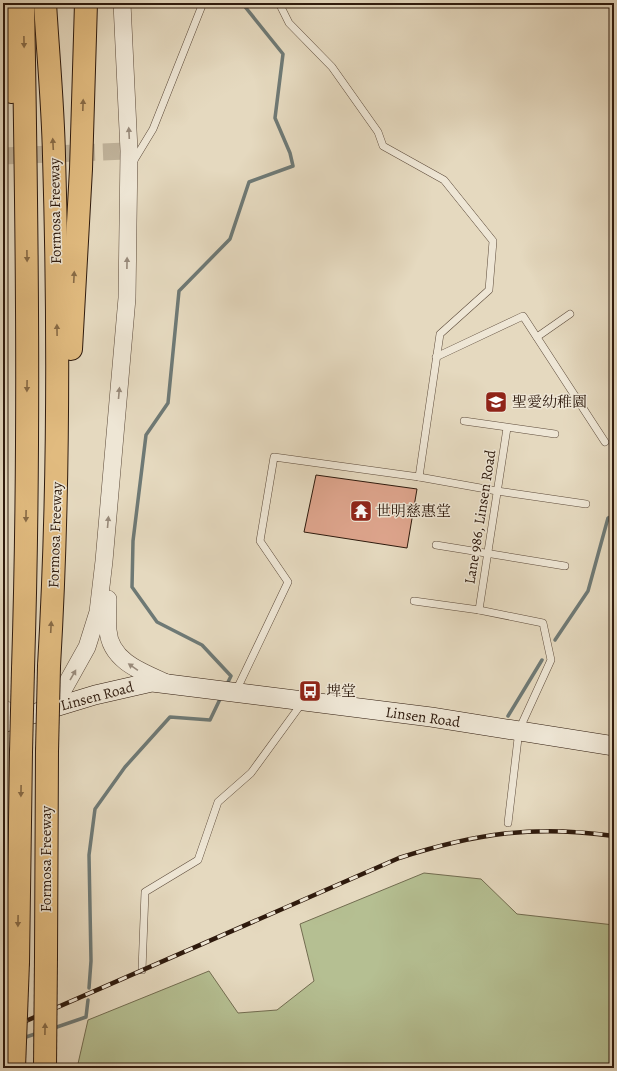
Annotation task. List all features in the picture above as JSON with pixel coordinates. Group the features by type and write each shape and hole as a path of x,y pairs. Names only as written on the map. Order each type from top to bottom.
{"highway":[{"path":"4,3 15,154 27,223"},
{"name":"Formosa Freeway","path":"14,1068 18,962 27,444 27,223 23,3"},
{"name":"Formosa Freeway","path":"45,3 54,154 58,348 54,581 49,666 47,750 45,1068"},
{"path":"54,581 68,442 81,162 86,3"}],"main road":[{"name":"Linsen Road","path":"8,716 53,708 95,695 152,682 519,730 614,746"}],"street":[{"path":"53,708 87,647 98,612 104,561 127,298 129,169 122,3"},
{"path":"104,561 108,579 108,632 116,655 138,671 168,683"}],"lane":[{"path":"129,169 153,129 203,3"},
{"path":"279,3 289,23 332,67 378,132 383,146 444,180 493,241 489,290 440,334 419,477"},
{"path":"537,337 570,314"},
{"path":"436,357 523,316 605,442"},
{"path":"464,421 555,434"},
{"name":"Lane 986, Linsen Road","path":"479,610 489,554 507,428"},
{"path":"228,692 288,582 260,541 274,456 419,477 497,491 586,504"},
{"path":"436,545 565,566"},
{"path":"414,601 479,610 543,624 551,660 519,730 508,823"},
{"path":"142,970 145,892 198,860 218,802 251,773 304,702"}],"green space":[{"path":"424,873 481,879 517,914 614,925 614,1068 77,1068 88,1020 209,971 238,1013 277,1010 314,981 300,924"}],"building":[{"name":"世明慈惠堂","path":"316,475 417,489 407,548 304,532"}],"waterway":[{"path":"226,686 231,676 202,645 157,622 132,587 133,541 146,435 168,403 179,291 230,239 249,182 293,166 290,153 275,118 283,54 242,3"},
{"path":"555,640 588,591 608,518 614,515"},
{"path":"508,716 542,660"},
{"path":"89,988 91,961 89,855 95,809 125,767 170,717 210,720 221,697"},
{"path":"54,1028 86,1017 88,1000"},
{"path":"23,1038 38,1033"}],"tunnel":[{"path":"3,156 129,151"}],"railway":[{"path":"3,1031 399,858 427,849 480,837 531,832 557,831 614,836"}],"place":[{"name":"聖愛幼稚園","path":"496,402"},
{"name":"世明慈惠堂","path":"361,511"},
{"name":"埤堂","path":"310,691"}]}
